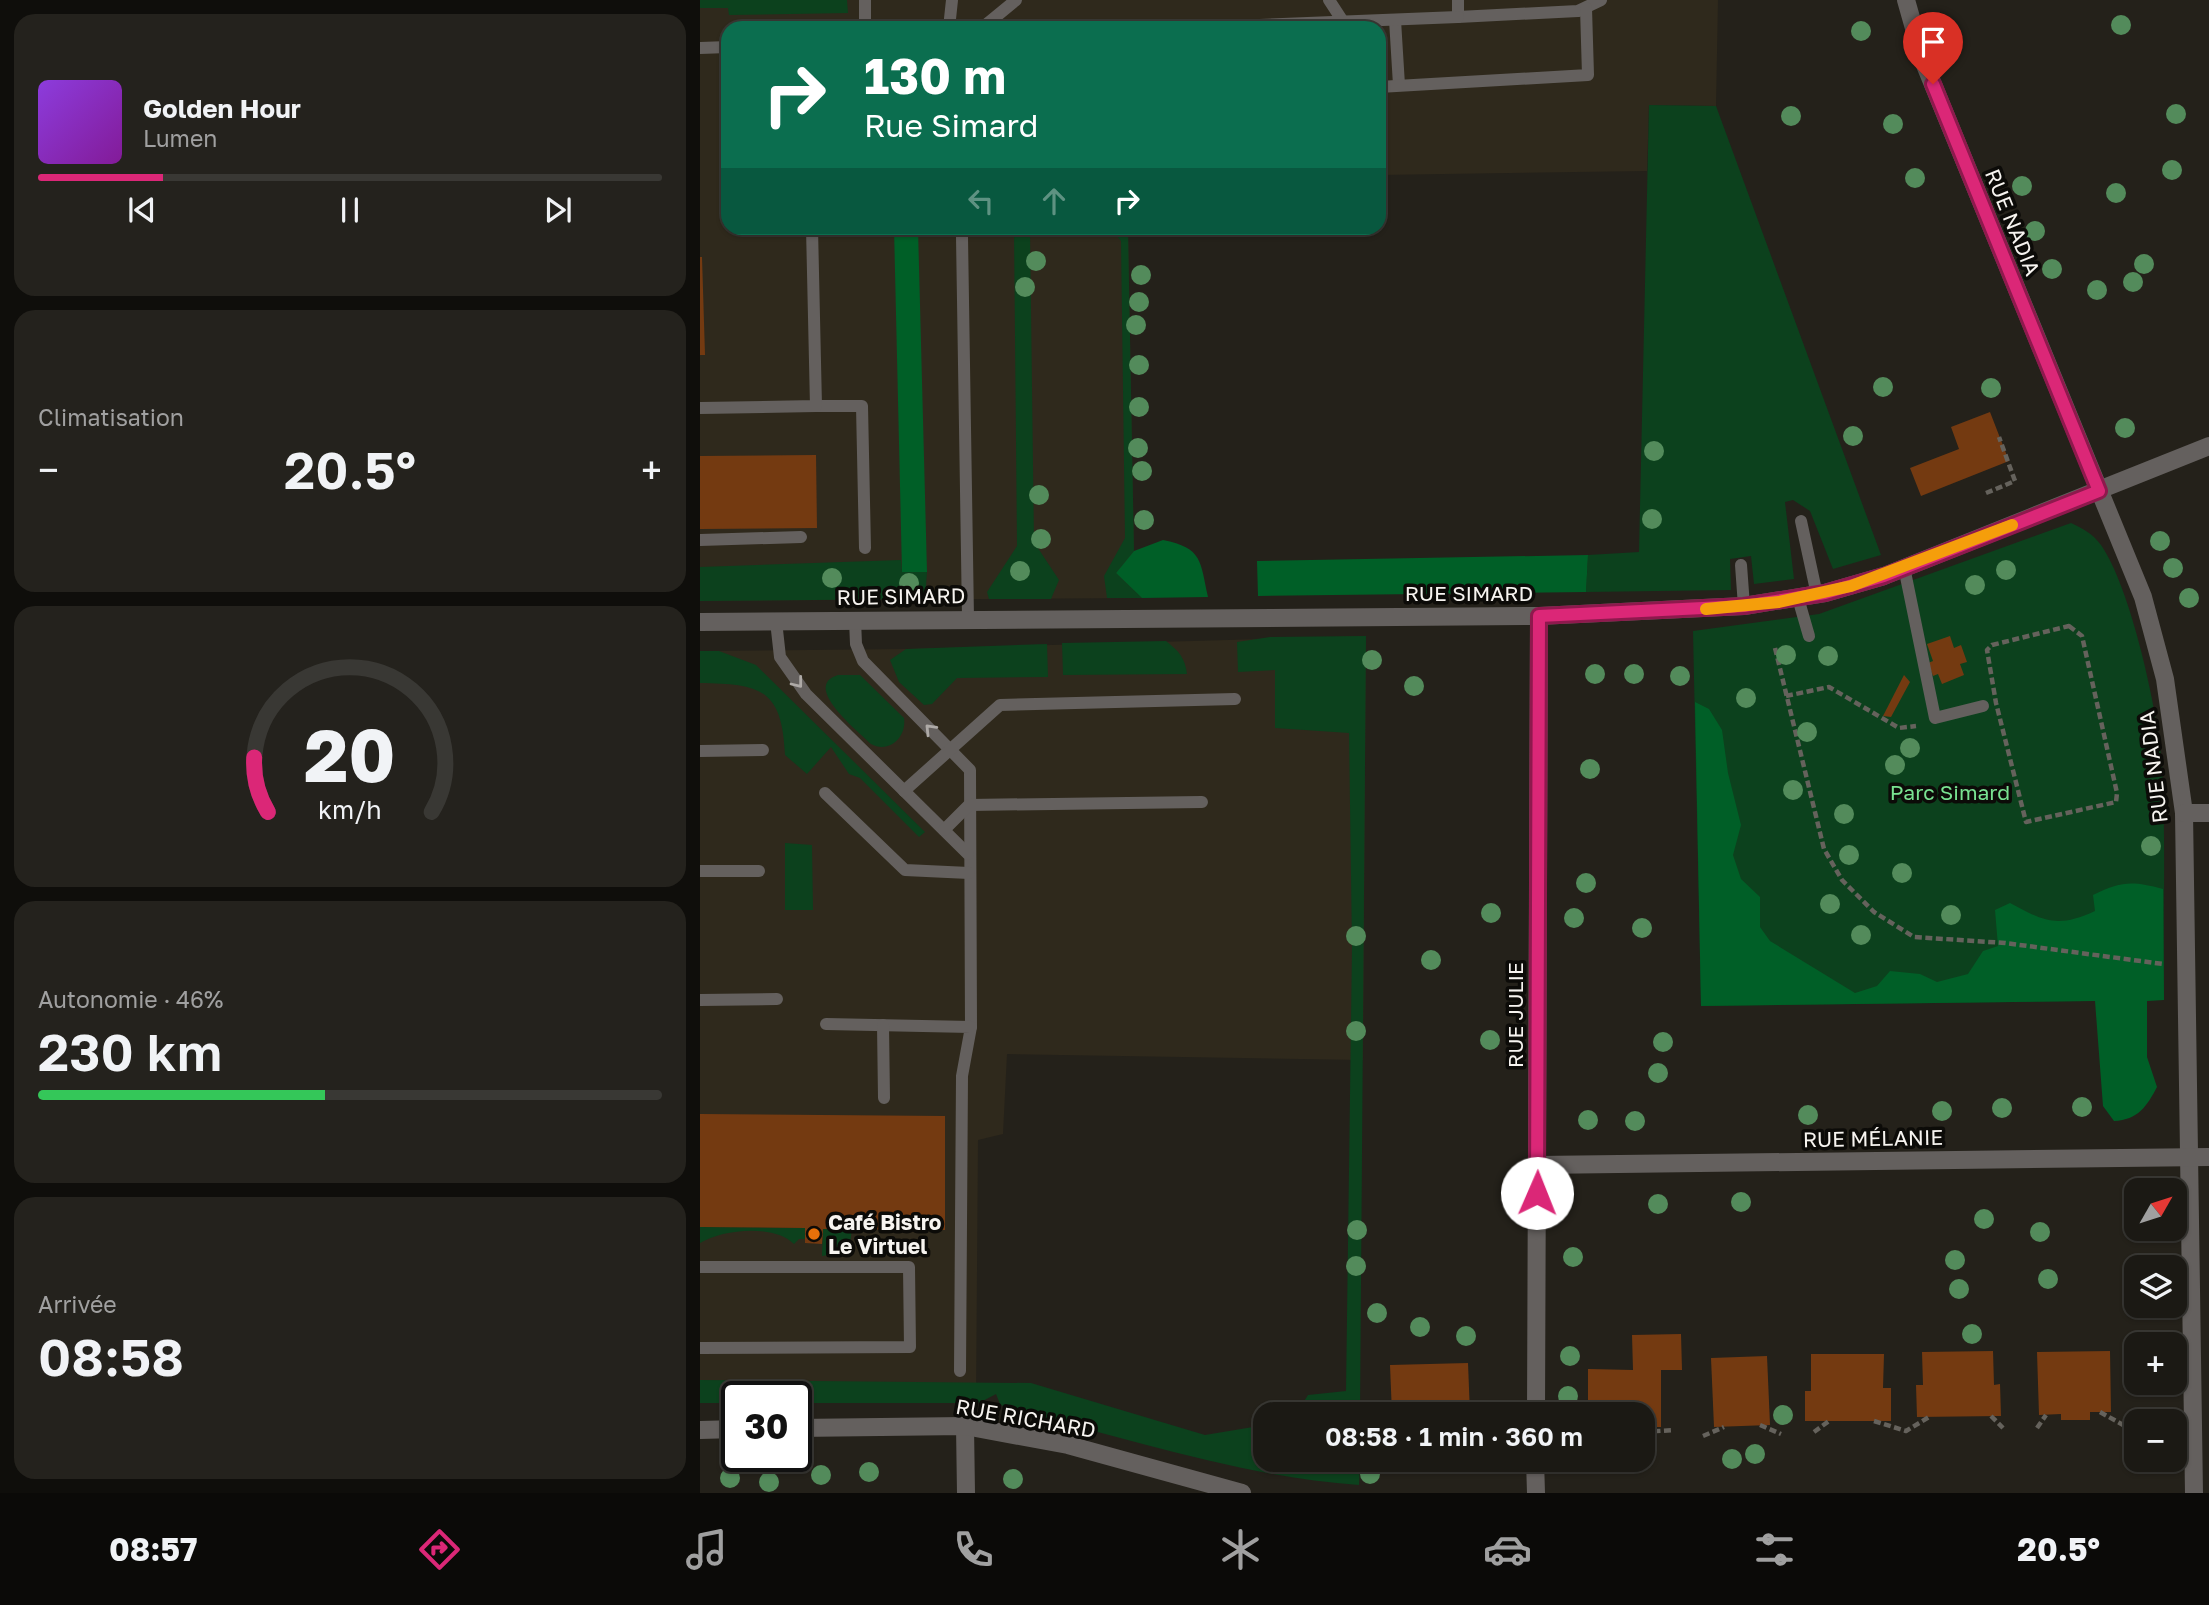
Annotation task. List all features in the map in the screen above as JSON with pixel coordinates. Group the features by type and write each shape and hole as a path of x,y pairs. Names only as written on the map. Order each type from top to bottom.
{"street":[{"name":"RUE NADIA","path":"1906,0 1923,60 2143,597 2159,652 2183,813 2194,1493"},
{"name":"RUE SIMARD","path":"700,622 1539,616 1744,606 1817,595 1904,568 2209,446"},
{"name":"RUE JULIE","path":"1535,1402 1539,616"},
{"path":"2183,813 2209,813"},
{"name":"RUE MÉLANIE","path":"1538,1165 2209,1157"},
{"path":"965,1426 966,1493"},
{"name":"RUE RICHARD","path":"812,1428 965,1426 1068,1445 1242,1493"},
{"path":"700,1430 721,1429"},
{"path":"1535,1472 1536,1493"},
{"path":"2183,1493 2209,1493"}],"lane":[{"path":"865,0 865,21"},
{"path":"950,21 952,0"},
{"path":"990,21 1016,0"},
{"path":"1329,0 1343,21"},
{"path":"1458,0 1458,17"},
{"path":"1378,21 1586,8 1601,0"},
{"path":"1386,86 1588,75 1586,8"},
{"path":"1395,20 1399,85"},
{"path":"700,48 721,47"},
{"path":"812,235 816,407"},
{"path":"962,237 968,618"},
{"path":"700,408 862,406 865,548"},
{"path":"1801,521 1817,595"},
{"path":"700,540 801,537"},
{"path":"1741,565 1744,606"},
{"path":"1904,568 1935,718 1983,706"},
{"path":"1798,598 1809,636"},
{"path":"855,620 856,644 863,661 970,770 968,873 971,1027 962,1076 960,1371"},
{"path":"776,621 777,646 788,671 806,694 968,854"},
{"path":"904,791 1000,705 1235,699"},
{"path":"700,751 763,750"},
{"path":"825,793 905,870 968,873"},
{"path":"944,830 969,805 1202,802"},
{"path":"700,871 759,872"},
{"path":"700,1000 777,999"},
{"path":"826,1024 971,1027"},
{"path":"883,1025 884,1098"},
{"path":"700,1266 909,1267 910,1347 700,1348"}],"path":[{"path":"1986,493 2015,481 1999,437"},
{"path":"2069,626 2082,636 2117,793 2116,802 2026,822 1996,703 1987,650 1992,645 2069,626"},
{"path":"1774,648 1824,849 1842,880 1892,926 1914,937 1935,941 2006,943 2164,964"},
{"path":"1786,696 1829,687 1899,728 1930,724 1935,718"},
{"path":"1801,758 1808,756"},
{"path":"2100,1412 2124,1425"},
{"path":"2037,1428 2046,1415"},
{"path":"1991,1416 2003,1428"},
{"path":"1874,1422 1906,1431 1929,1417"},
{"path":"1814,1432 1829,1421"},
{"path":"1760,1425 1782,1434"},
{"path":"1703,1436 1724,1427"},
{"path":"1655,1431 1674,1430"}],"shaded area":[{"path":"700,0 1718,0 1716,106 1649,105 1647,171 1386,175 1386,21 721,21 721,235 1128,235 1134,551 1116,573 1142,598 700,601"},
{"path":"1366,636 1363,1060 1007,1054 1003,1134 978,1140 976,1403 812,1403 812,1381 721,1381 721,1403 700,1403 700,651 906,649"}],"green space":[{"path":"700,0 847,0 848,13 729,15 728,8 700,8"},
{"path":"1649,105 1716,106 1881,555 1833,569 1810,511 1793,500 1785,502 1794,579 1754,584 1751,556 1730,559 1731,590 1586,592 1588,555 1639,552"},
{"path":"894,235 918,235 927,572 902,572"},
{"path":"1014,235 1030,235 1034,542 1059,580 1051,599 989,599 987,592 1017,546"},
{"path":"1116,235 1128,235 1134,551 1116,573 1142,598 1107,598 1104,576 1125,538 1121,241"},
{"name":"Parc Simard","path":"2071,523 2095,538 2112,565 2123,590 2149,683 2162,765 2164,1000 1701,1006 1693,631 1819,614"},
{"path":"1163,540 1186,547 1198,558 1208,597 1142,598 1116,573 1134,551"},
{"path":"1588,555 1586,592 1258,596 1257,561"},
{"path":"901,560 902,572 927,572 925,599 700,601 700,567"},
{"path":"1366,636 1360,1402 1304,1402 1308,1395 1346,1391 1352,947 1349,733 1275,728 1275,670 1238,672 1237,642 1270,637"},
{"path":"1166,641 1181,655 1187,674 1063,675 1062,643"},
{"path":"1047,644 1048,677 957,678 932,704 924,705 899,682 890,660 906,649"},
{"path":"700,651 719,651 756,665 925,832 919,837 860,778 849,774 831,747 807,774 785,755 779,716 773,703 764,695 739,685 700,683"},
{"path":"838,675 860,675 904,718 903,731 895,742 884,747 871,744 836,709 826,689 828,681"},
{"path":"1695,702 1709,709 1722,730 1728,773 1741,825 1733,855 1741,879 1760,897 1760,927 1770,941 1855,993 1877,986 1890,971 1920,974 1937,982 1968,974 1983,951 1998,946 1995,910 2010,903 2033,915 2061,921 2095,911 2093,895 2112,887 2135,884 2163,889 2164,1000 2147,1001 2147,1057 2157,1087 2141,1111 2129,1118 2114,1121 2103,1106 2095,1001 1701,1006"},
{"path":"785,843 812,845 813,910 785,910"},
{"path":"700,1227 805,1228 805,1239 799,1239 794,1244 774,1233 748,1231 722,1234 700,1243"},
{"path":"823,1229 852,1229 850,1244 840,1253 822,1256"},
{"path":"700,1380 810,1381 721,1381 721,1403 700,1403"},
{"path":"812,1381 1031,1383 1205,1435 1253,1427 1253,1471 1007,1409 1000,1404 996,1394 979,1403 812,1403"},
{"path":"1260,1472 1360,1472 1359,1485 1314,1481"}],"building":[{"path":"702,257 705,355 700,355"},
{"path":"1990,412 2009,461 1921,496 1910,468 1959,449 1951,427"},
{"path":"816,455 817,528 700,529 700,456"},
{"path":"1950,636 1954,648 1961,645 1967,662 1960,664 1964,675 1942,684 1938,674 1933,676 1928,663 1933,661 1927,644"},
{"path":"1904,675 1910,682 1891,717 1883,716"},
{"path":"700,1114 945,1116 945,1230 823,1229 822,1244 805,1243 805,1228 700,1227"},
{"path":"1681,1334 1682,1370 1661,1370 1661,1427 1655,1427 1655,1402 1588,1402 1588,1369 1633,1370 1632,1335"},
{"path":"1993,1351 1994,1385 2000,1384 2001,1416 1917,1417 1916,1385 1923,1385 1922,1352"},
{"path":"2110,1351 2111,1412 2090,1412 2090,1420 2061,1420 2061,1414 2039,1415 2037,1352"},
{"path":"1811,1354 1884,1354 1883,1388 1891,1388 1891,1421 1805,1421 1805,1391 1811,1391"},
{"path":"1767,1356 1770,1425 1714,1427 1711,1358"},
{"path":"1468,1363 1470,1402 1392,1402 1390,1365"}],"slow traffic":[{"path":"1706,609 1779,602 1851,586 1884,576 2012,525"}],"place":[{"name":"Café Bistro Le Virtuel","path":"814,1234"}],"route":[{"path":"1537,1193 1539,616 1744,606 1825,593 1884,576 2099,491 1933,84"}]}
